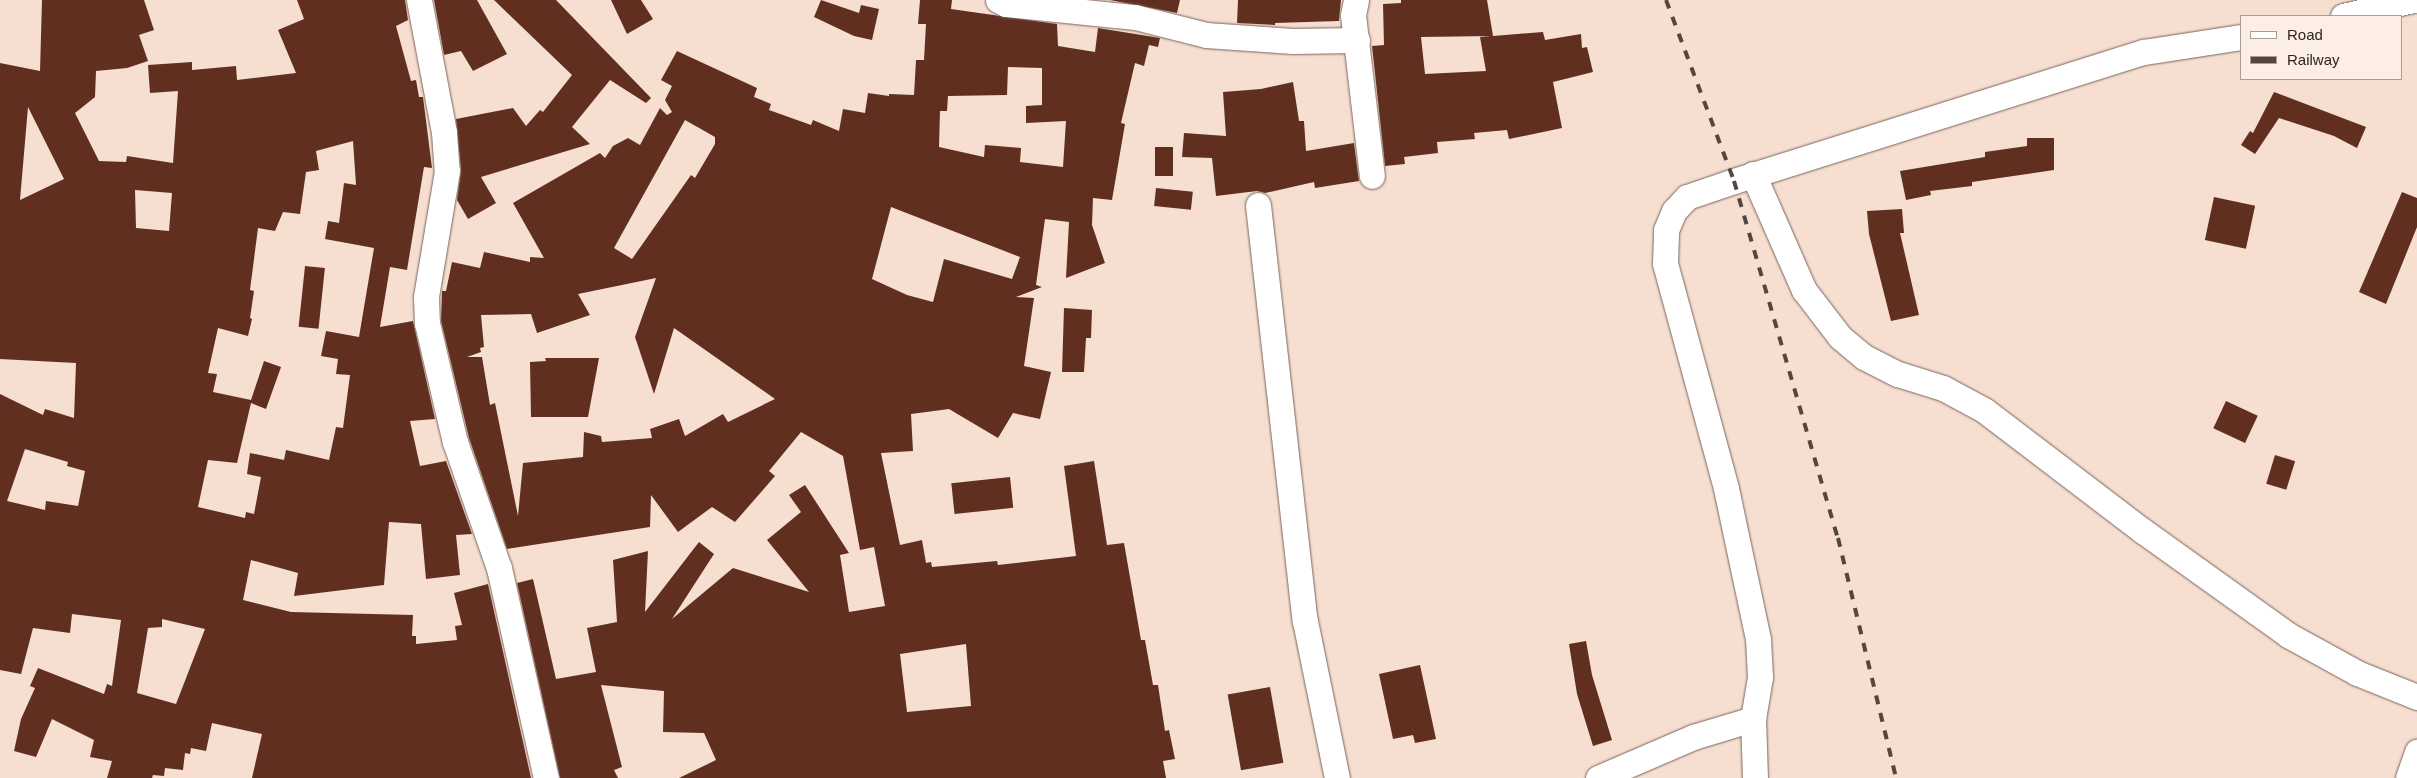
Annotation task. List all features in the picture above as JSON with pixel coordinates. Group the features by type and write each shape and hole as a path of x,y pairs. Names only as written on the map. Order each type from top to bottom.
{"street":[{"path":"419,0 444,132 447,171 426,297 427,323 456,442 499,568 546,778"},
{"path":"998,0 1006,4 1135,18 1206,35 1293,41 1357,40"},
{"path":"1356,0 1353,15 1372,176"},
{"path":"2347,15 2412,0"},
{"path":"1755,778 1753,719 1760,677 1758,639 1726,488 1665,263 1666,230 1674,212 1687,197 1752,174 2144,52 2240,37"},
{"path":"1752,174 1804,290 1840,338 1864,357 1898,374 1943,388 1984,410 2144,532 2288,635 2356,673 2417,697"},
{"path":"1258,204 1305,621 1337,778"},
{"path":"1598,778 1694,738 1753,719"},
{"path":"2408,778 2417,752"}],"building":[{"path":"42,0 144,0 154,30 139,35 148,61 127,68 96,71 95,97 75,113 99,161 126,162 127,156 173,163 178,91 150,93 148,65 192,62 192,70 236,66 237,80 296,73 278,30 304,19 297,0 405,0 408,20 396,26 411,81 416,80 419,97 423,97 432,168 424,167 407,270 390,267 380,327 413,321 435,419 410,421 420,466 446,461 472,534 456,535 460,575 426,579 421,524 389,522 384,585 294,596 298,573 251,560 243,600 291,612 413,615 412,636 416,636 416,644 457,640 455,626 462,625 454,593 488,584 531,778 252,778 262,734 212,723 206,751 191,748 190,754 185,753 183,770 165,768 164,776 153,775 152,778 107,778 112,761 90,757 94,740 52,719 36,757 14,751 21,719 35,688 30,686 38,668 104,694 107,684 112,686 121,620 72,614 70,633 33,628 21,674 0,670 0,394 43,415 45,409 74,418 76,363 0,359 0,63 40,71","holes":["28,107 64,179 20,200","353,141 356,185 344,183 339,223 328,221 325,239 374,248 359,337 326,331 321,356 338,359 336,374 350,375 343,428 336,427 329,460 286,450 284,460 250,453 247,474 261,477 254,514 246,512 245,518 198,507 208,460 237,463 251,403 266,409 281,367 264,361 251,400 213,392 217,374 208,373 218,328 248,336 252,319 250,318 254,291 250,290 258,228 275,231 283,212 300,214 306,172 319,170 316,151","135,190 172,193 169,231 136,228","25,449 68,462 67,466 85,471 78,506 46,501 45,510 7,501","162,619 205,629 176,704 137,693 148,628 162,627"]},
{"path":"434,0 477,0 507,54 473,71 461,51 444,55"},
{"path":"494,0 556,0 651,98 646,103 610,80 572,127 590,144 481,177 496,203 468,219 457,200 461,170 456,119 513,108 526,126 540,110 543,112 572,75"},
{"path":"611,0 641,0 653,19 627,34"},
{"path":"821,0 859,13 861,5 879,9 872,40 854,36 814,17"},
{"path":"920,0 952,0 951,9 1057,24 1058,46 1095,52 1098,28 1160,38 1158,47 1149,45 1144,66 1135,63 1121,123 1125,124 1112,200 1093,198 1092,225 1105,263 1066,278 1069,222 1045,219 1036,285 1042,287 1016,297 1034,298 1024,366 1051,372 1040,419 1013,413 998,438 949,409 911,414 913,451 881,453 900,545 922,540 926,563 931,562 932,567 997,561 998,565 1076,556 1064,466 1094,461 1107,545 1124,543 1141,640 1145,640 1153,685 1158,685 1165,731 1169,730 1175,759 1163,761 1166,778 679,778 716,760 704,733 663,732 664,691 601,685 622,767 614,770 618,778 560,778 517,583 533,579 556,679 596,672 587,628 617,622 613,560 648,551 645,612 699,542 714,554 672,619 733,568 809,592 767,540 801,512 789,495 805,485 849,553 840,555 849,612 885,606 874,547 860,550 843,456 801,432 769,471 775,476 735,522 712,507 678,532 651,495 650,527 507,549 469,438 441,321 442,291 446,291 452,262 480,268 484,252 530,262 530,257 544,258 513,203 600,153 605,158 613,146 628,138 640,145 660,108 667,115 672,112 665,100 672,86 661,80 677,51 757,88 754,97 771,104 769,110 811,125 813,120 839,131 843,109 865,113 868,93 889,96 889,94 914,95 916,60 924,60 926,24 918,24","holes":["1008,67 1042,68 1042,105 1026,106 1026,123 1066,121 1063,167 1020,162 1021,148 985,145 984,157 939,147 940,111 947,111 948,96 1007,95","685,120 715,137 715,144 695,178 691,175 632,259 614,248","891,207 1020,257 1012,279 944,259 933,302 907,295 872,279","656,278 635,337 654,394 674,328 775,399 728,422 723,414 685,436 679,419 650,429 652,438 602,442 601,436 584,432 583,457 523,463 518,516 495,403 490,405 482,357 467,357 481,352 480,348 484,347 481,315 531,314 537,333 590,315 578,294","966,644 971,706 907,712 900,654"]},
{"path":"1110,0 1180,0 1177,13"},
{"path":"1238,0 1341,0 1339,21 1275,23 1275,25 1237,23"},
{"path":"1401,0 1487,0 1493,36 1543,32 1545,40 1581,34 1582,48 1587,47 1593,72 1553,82 1562,128 1509,139 1507,130 1474,133 1475,139 1437,142 1438,153 1404,157 1405,164 1385,166 1372,46 1384,45 1383,4 1401,3","holes":["1491,36 1480,37 1486,71 1425,74 1421,37"]},
{"path":"1293,82 1299,121 1304,121 1306,151 1354,143 1359,181 1315,188 1314,182 1265,193 1257,191 1216,196 1212,158 1182,157 1184,133 1226,136 1223,92 1261,89"},
{"path":"2274,92 2366,127 2357,148 2334,136 2279,118 2255,154 2241,145 2250,131 2253,133"},
{"path":"2027,138 2054,138 2054,170 1972,182 1972,186 1930,191 1931,195 1906,200 1900,171 1985,157 1985,152 2027,146"},
{"path":"1155,147 1173,147 1173,176 1155,176"},
{"path":"1156,188 1193,192 1191,210 1154,206"},
{"path":"2402,192 2417,198 2417,227 2386,304 2359,292"},
{"path":"2214,197 2255,206 2246,249 2205,240"},
{"path":"1902,209 1904,233 1900,233 1919,315 1891,321 1869,234 1867,211"},
{"path":"305,266 325,268 319,329 299,327"},
{"path":"1064,308 1092,310 1091,338 1086,338 1084,372 1062,372"},
{"path":"545,358 599,358 588,417 531,417 530,362 546,361"},
{"path":"2226,401 2258,416 2245,443 2213,428"},
{"path":"2275,455 2295,461 2286,490 2266,484"},
{"path":"1010,477 1013,508 955,514 951,483"},
{"path":"1586,641 1592,675 1612,740 1593,746 1577,694 1569,644"},
{"path":"1420,665 1436,739 1415,743 1413,735 1393,739 1379,674"},
{"path":"1270,687 1283,763 1241,770 1228,694"}],"railway":[{"path":"1666,0 1734,181 1838,538 1896,778"}]}
